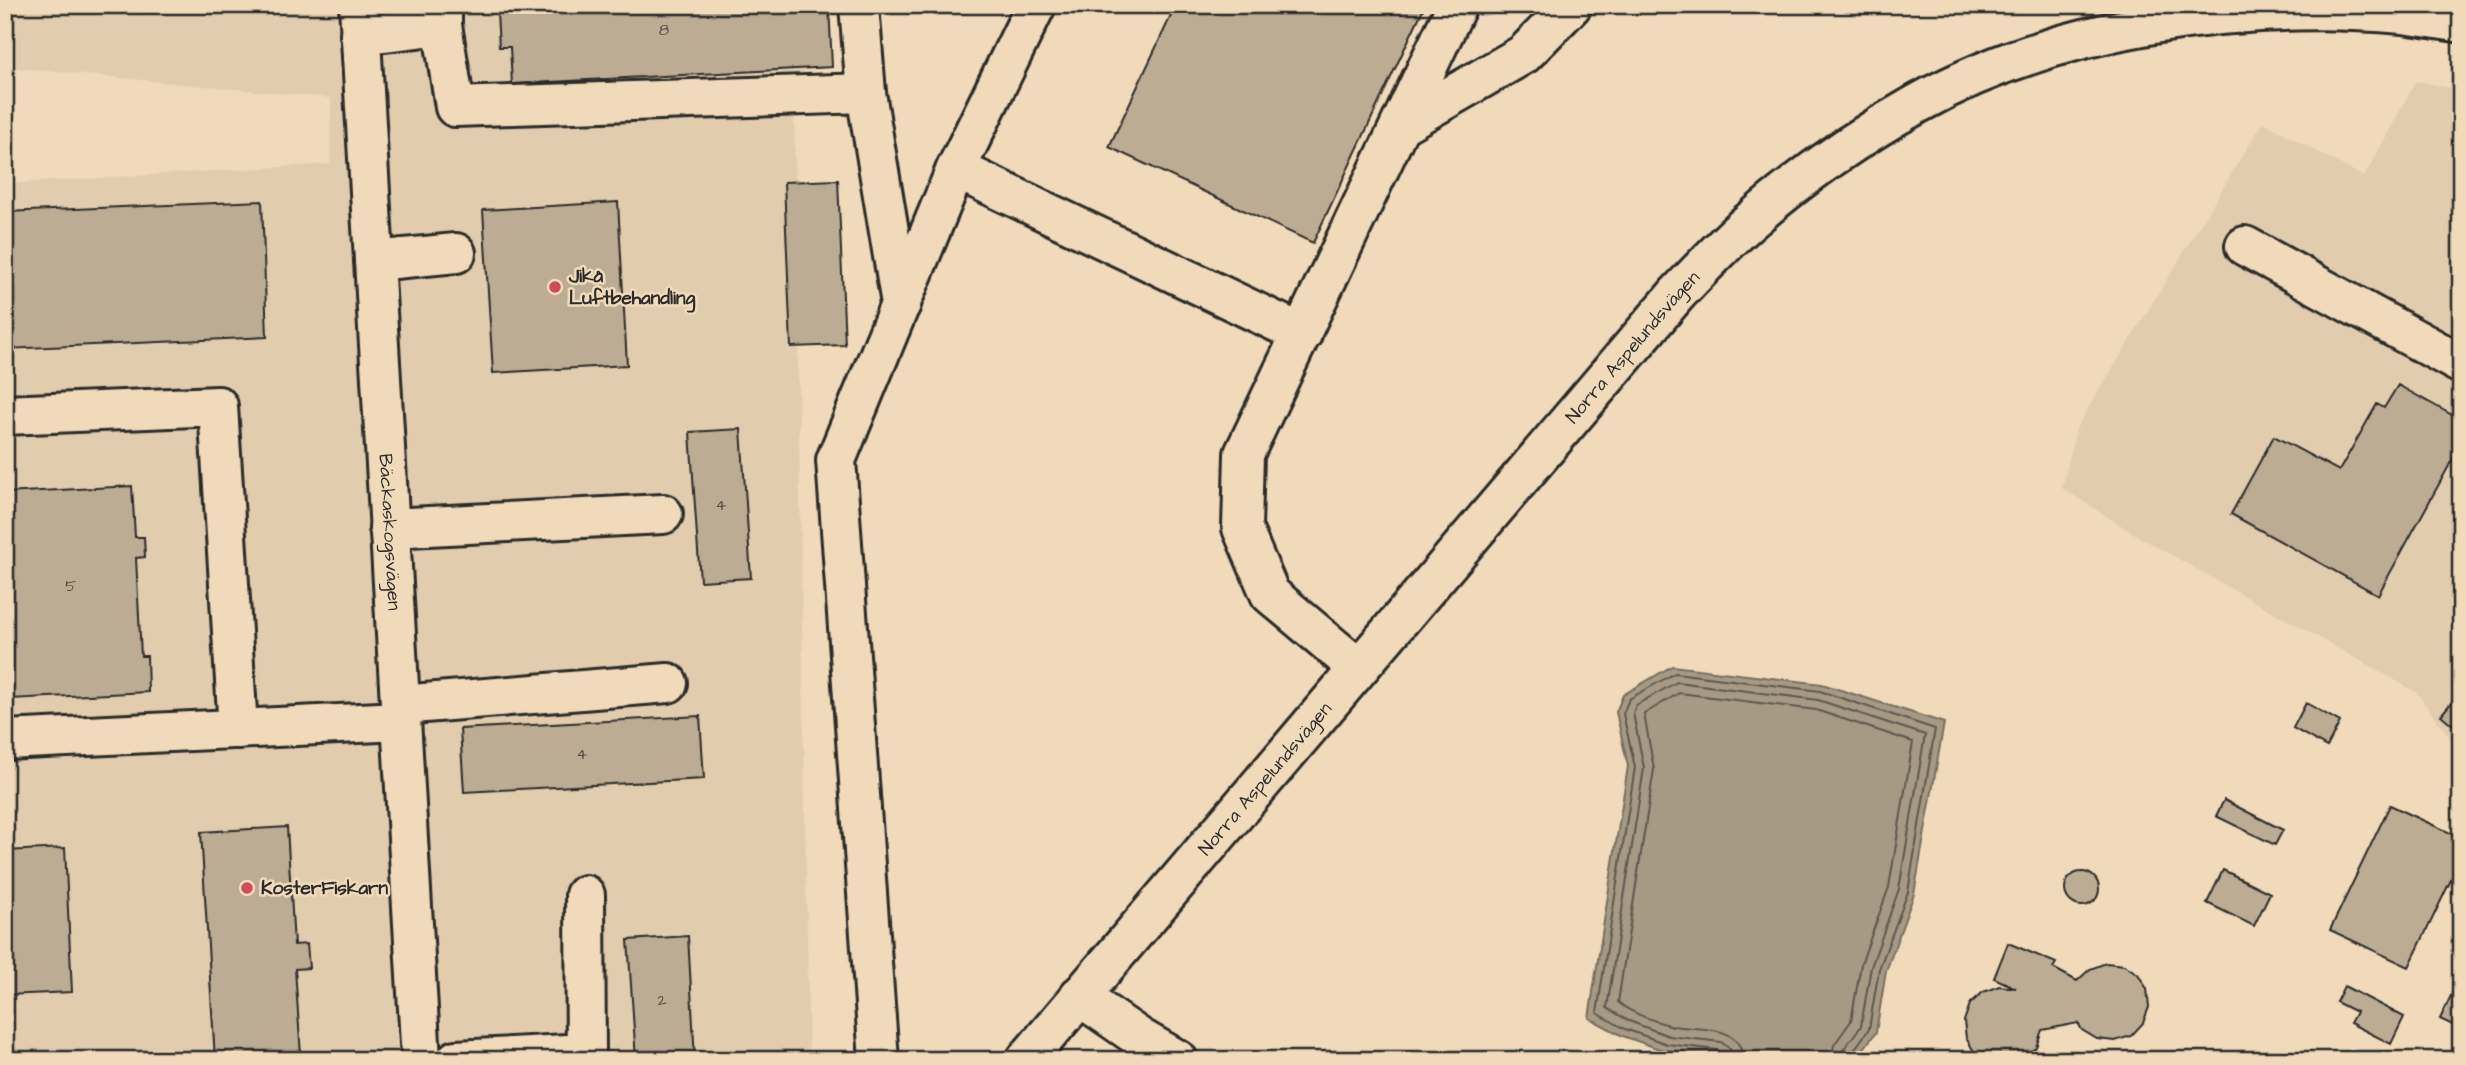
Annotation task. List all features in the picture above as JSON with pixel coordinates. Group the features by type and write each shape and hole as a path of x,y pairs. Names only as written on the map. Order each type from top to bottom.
{"street":[{"path":"859,5 866,93 901,304"},
{"path":"879,1060 836,460 956,169 1036,5"},
{"path":"1358,668 1270,594 1242,528 1244,454 1457,5"},
{"path":"1401,125 1524,54 1572,5"},
{"name":"Norra Aspelundsvägen","path":"1026,1060 1677,293 1748,223 1827,162 1917,104 1996,67 2088,36 2176,16 2262,8 2360,9 2461,23"},
{"path":"360,20 442,15 455,107 866,93"},
{"name":"Bäckaskogsvägen","path":"360,20 421,1060"},
{"path":"956,169 1302,334"},
{"path":"2245,246 2461,365"},
{"path":"374,261 456,253"},
{"path":"5,415 218,405 238,729"},
{"path":"389,528 663,514"},
{"path":"5,740 238,729 668,682"},
{"path":"456,1060 586,1056 585,895"},
{"path":"1079,996 1140,1038 1178,1060"}],"shaded area":[{"path":"5,5 821,5 794,110 809,1060 5,1060 5,184 330,164 331,98 5,67"},
{"path":"2416,81 2461,90 2461,752 2416,692 2141,538 2062,488 2077,427 2263,122 2364,177"}],"water":[{"path":"1672,666 1822,684 1944,723 1914,894 1886,971 1876,1032 1857,1058 1749,1060 1665,1051 1623,1036 1589,1018 1628,766 1616,712 1623,695"}],"building":[{"path":"507,5 829,5 832,67 512,84 510,47 499,47 497,13 507,13"},
{"path":"1176,5 1425,5 1313,243 1109,147"},
{"path":"838,180 845,345 791,347 784,182"},
{"path":"262,201 267,337 5,349 5,212"},
{"name":"Jikå Luftbehandling","path":"618,202 627,365 493,373 483,210"},
{"path":"2398,385 2461,420 2461,444 2378,595 2231,514 2274,436 2339,471 2377,404 2384,408"},
{"path":"741,429 751,578 700,581 690,432"},
{"path":"132,486 135,537 144,537 145,557 136,558 141,656 147,656 148,692 10,699 5,614 5,493"},
{"path":"2461,691 2461,732 2441,715"},
{"path":"2306,703 2340,722 2327,747 2293,728"},
{"path":"700,716 704,779 464,792 460,729"},
{"path":"2224,800 2283,830 2275,845 2216,816"},
{"path":"2390,805 2461,838 2461,859 2409,967 2330,930"},
{"name":"KosterFiskarn","path":"287,827 294,945 307,944 309,968 295,969 301,1056 215,1060 201,832"},
{"path":"65,848 72,992 5,995 5,851"},
{"path":"2223,870 2270,893 2254,926 2207,903"},
{"path":"2082,872 2094,877 2099,889 2094,901 2082,906 2070,901 2065,889 2070,877"},
{"path":"688,936 695,1060 636,1060 628,940"},
{"path":"2008,943 2056,963 2053,968 2077,981 2090,969 2106,963 2124,965 2138,974 2147,989 2149,1007 2143,1023 2131,1036 2115,1041 2097,1039 2082,1030 2078,1023 2042,1030 2036,1047 2024,1059 1986,1060 1975,1053 1966,1038 1964,1021 1970,1004 1983,992 1999,986 2016,988 1994,978"},
{"path":"2344,986 2404,1017 2391,1044 2350,1023 2356,1012 2336,1002"},
{"path":"2455,987 2461,990 2461,1029 2440,1019"}],"place":[{"name":"Jikå Luftbehandling","path":"555,287"},
{"name":"KosterFiskarn","path":"247,888"}]}
